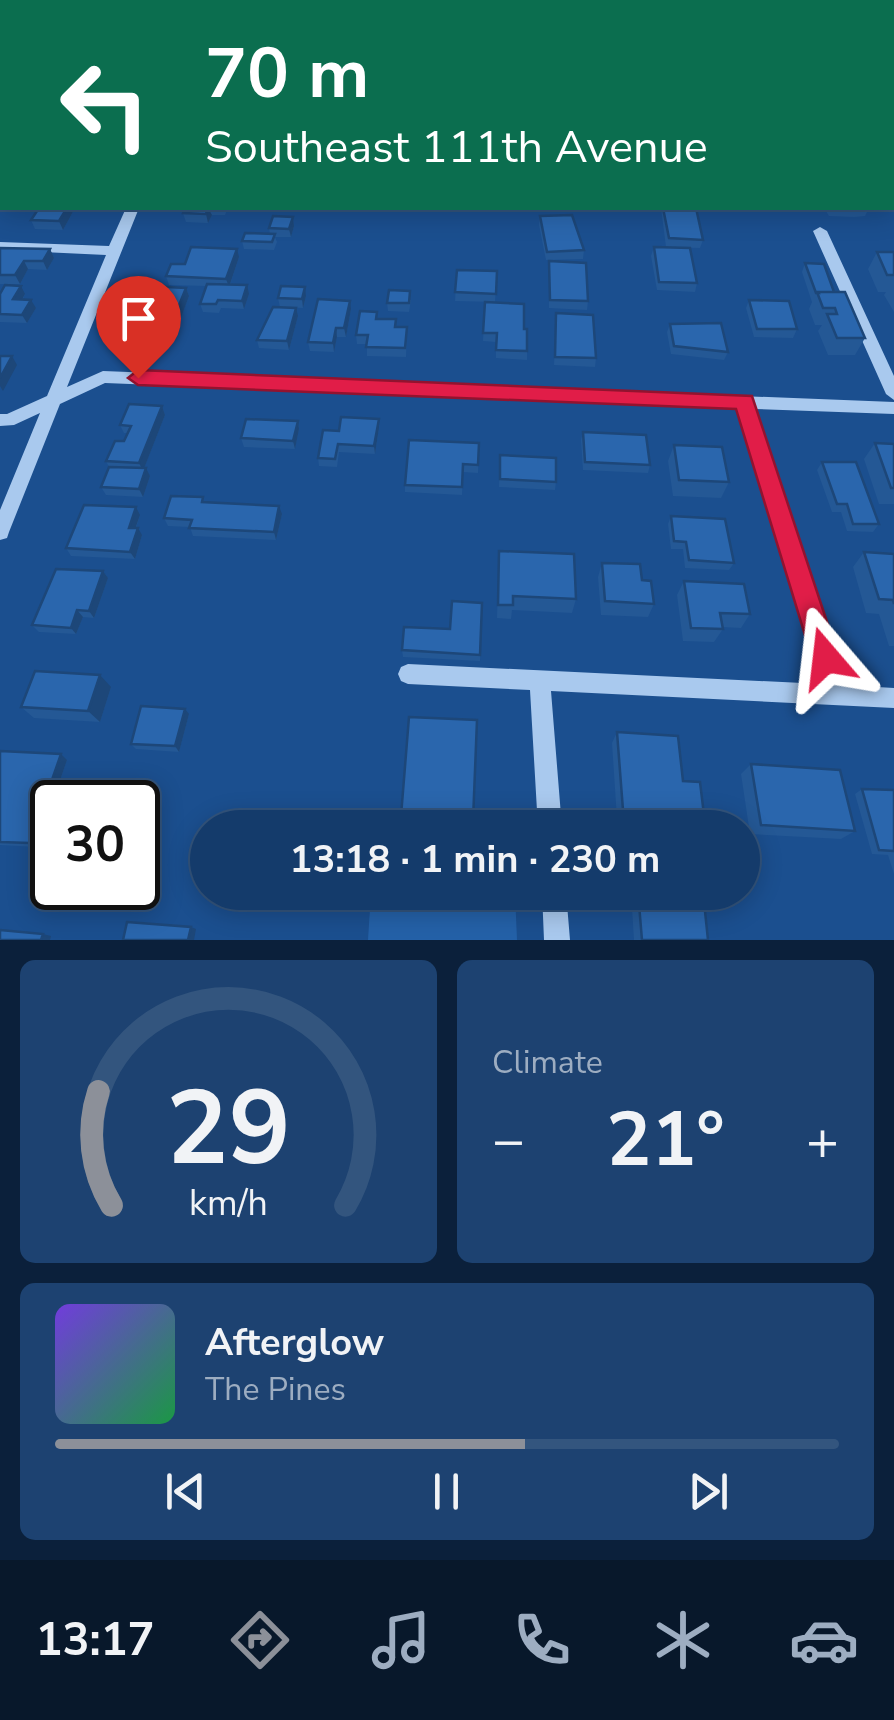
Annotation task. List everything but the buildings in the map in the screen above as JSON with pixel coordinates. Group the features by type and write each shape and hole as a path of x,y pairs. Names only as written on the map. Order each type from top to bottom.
{"street":[{"path":"0,532 8,494 56,399 131,210"},
{"path":"820,231 894,394"},
{"path":"0,246 114,250"},
{"path":"0,420 8,421 102,377 894,408"},
{"path":"744,402 838,695"},
{"path":"408,674 894,698"},
{"path":"540,681 549,810"},
{"path":"555,910 557,940"}],"shaded area":[{"path":"370,910 516,910 517,940 368,940"}],"route":[{"path":"138,378 744,402 826,658"}]}
